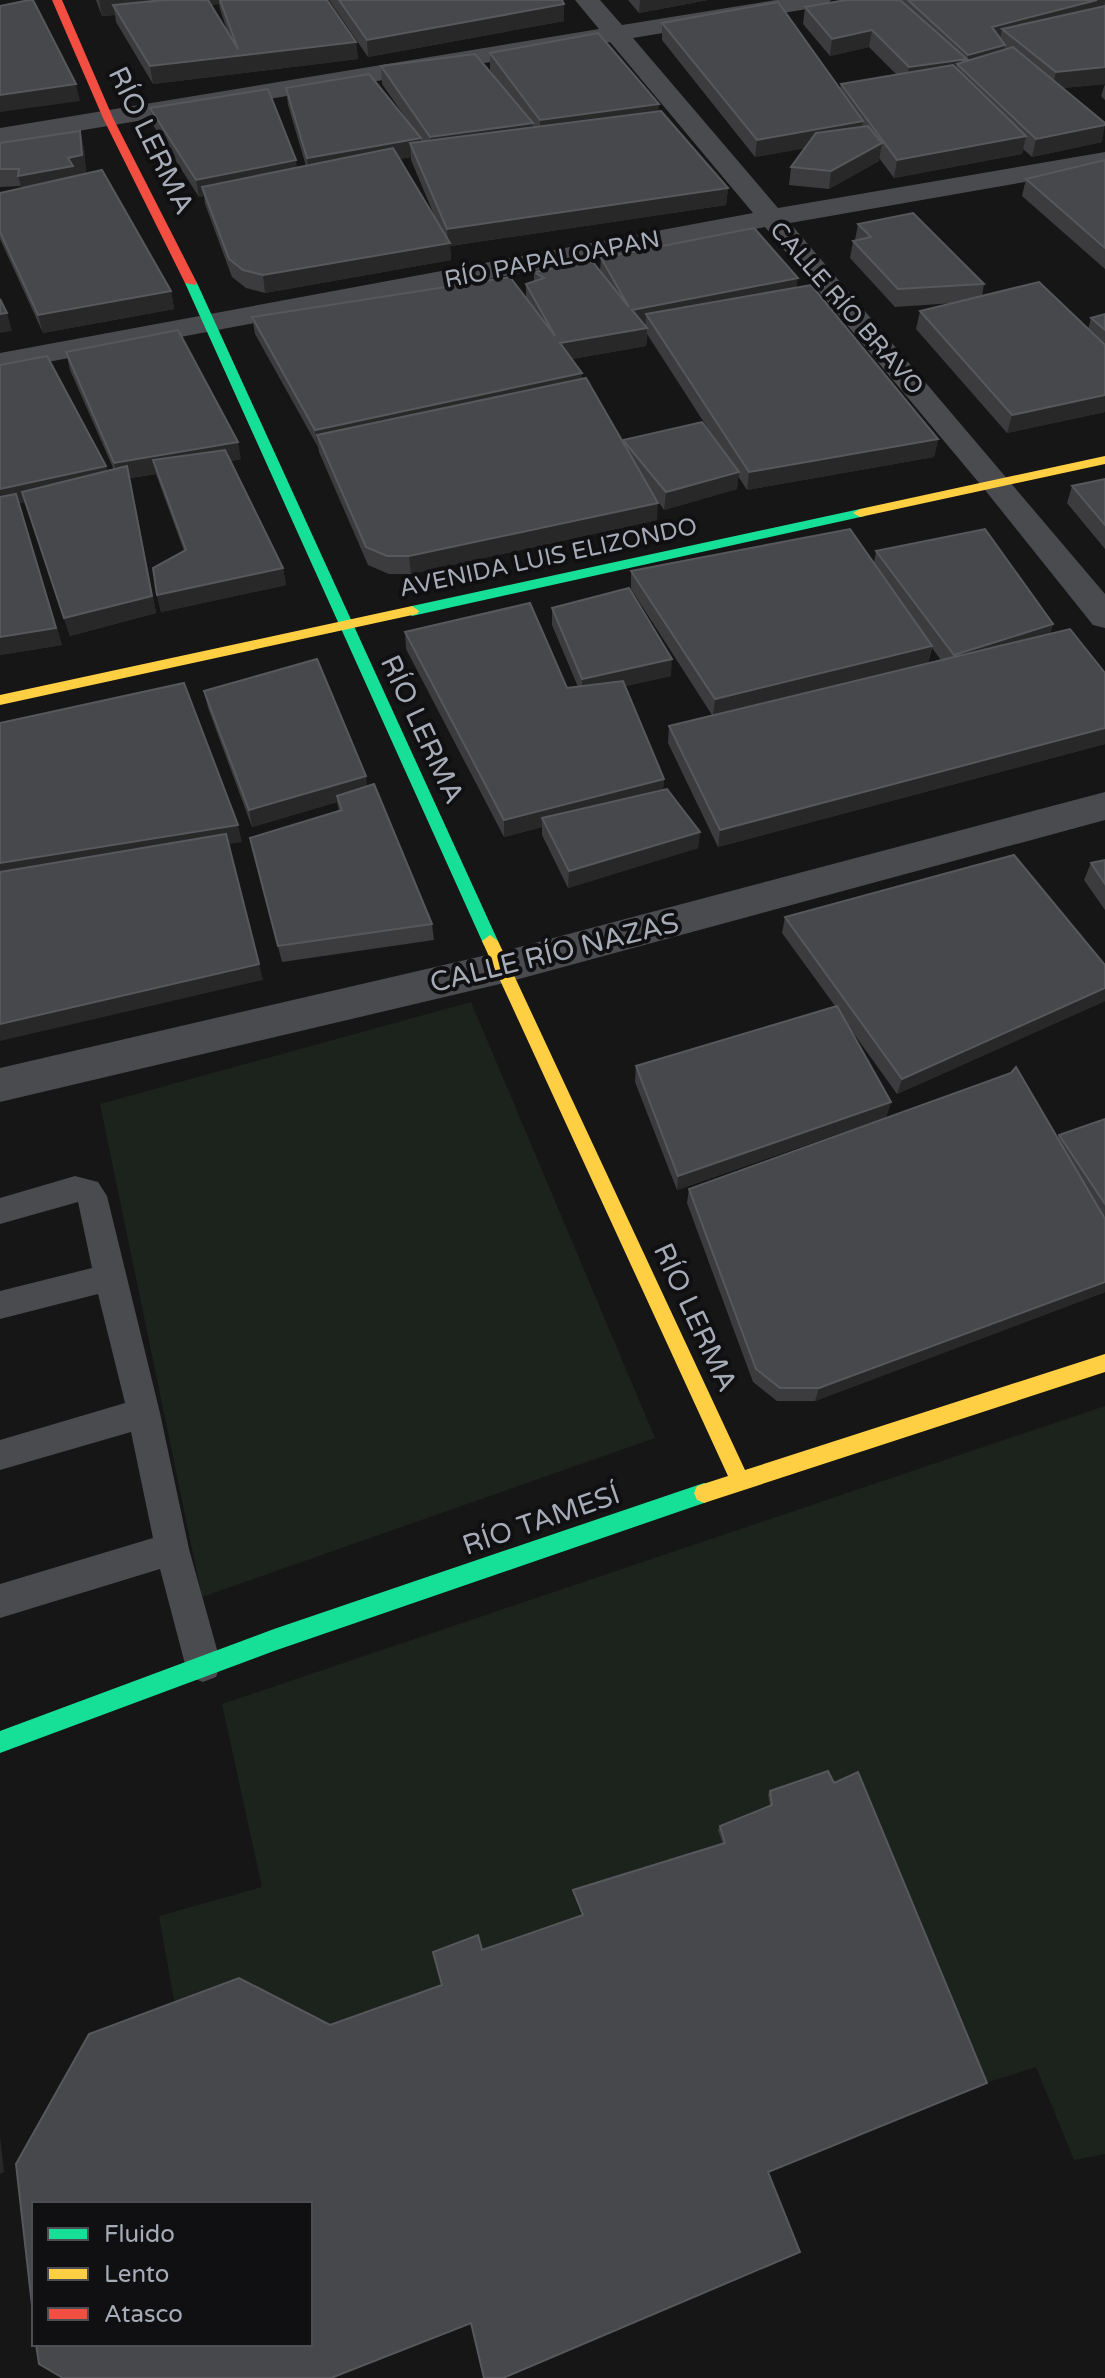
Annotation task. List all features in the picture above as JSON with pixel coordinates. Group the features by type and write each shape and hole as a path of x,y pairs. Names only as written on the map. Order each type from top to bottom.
{"street":[{"name":"RÍO LERMA","path":"57,0 108,118 211,323 344,625 740,1481"},
{"name":"CALLE RÍO BRAVO","path":"587,0 996,483 1105,617"},
{"path":"0,136 819,0"},
{"name":"RÍO PAPALOAPAN","path":"0,362 770,218 1105,160"},
{"name":"AVENIDA LUIS ELIZONDO","path":"0,700 1105,460"},
{"name":"CALLE RÍO NAZAS","path":"0,1085 504,967 1105,806"},
{"name":"RÍO TAMESÍ","path":"0,1742 203,1664 740,1481 1105,1363"}],"lane":[{"path":"0,1211 75,1189 87,1191 92,1196 144,1413 172,1549 203,1664"},
{"path":"0,1305 109,1277"},
{"path":"0,1455 144,1413"},
{"path":"0,1601 172,1549"}],"shaded area":[{"path":"471,1002 655,1438 202,1597 100,1104"},
{"path":"1105,1406 1105,2154 1074,2160 1036,2067 982,2084 831,1787 769,1794 770,1808 723,1846 573,1894 582,1917 443,1987 332,2027 175,2006 159,1916 262,1887 222,1704"}],"building":[{"path":"33,0 76,84 0,95 0,6"},
{"path":"208,0 238,49 220,0 327,0 356,42 150,66 113,5"},
{"path":"339,0 562,0 564,4 367,40"},
{"path":"846,0 900,0 967,59 909,67 872,30 832,39 805,7"},
{"path":"908,0 1097,0 992,27 1005,45 968,55"},
{"path":"778,2 863,121 757,140 662,23"},
{"path":"1105,6 1105,67 1056,72 1002,29"},
{"path":"598,33 659,104 540,120 490,53"},
{"path":"1013,47 1105,125 1036,139 957,64"},
{"path":"475,54 533,123 430,137 381,66"},
{"path":"953,65 1026,136 897,160 841,84"},
{"path":"369,74 421,138 307,158 286,88"},
{"path":"268,89 296,160 196,180 150,108"},
{"path":"661,111 728,188 447,229 410,143"},
{"path":"868,126 882,143 831,171 791,167 816,133"},
{"path":"80,131 82,155 68,158 73,166 18,176 19,169 0,169 0,143"},
{"path":"393,148 450,243 263,275 243,270 229,259 202,187"},
{"path":"1105,160 1105,248 1026,179"},
{"path":"102,170 171,291 38,315 0,232 0,193"},
{"path":"913,213 984,284 898,289 853,241 871,237 858,224"},
{"path":"754,228 798,278 632,310 647,328 560,343 582,373 315,430 252,317 510,277 555,336 526,284 544,278 534,272 592,261 629,307 601,258"},
{"path":"1039,282 1105,345 1105,395 1012,415 920,311"},
{"path":"811,285 938,439 749,472 646,314"},
{"path":"0,299 7,313 0,314"},
{"path":"1105,314 1105,330 1091,318"},
{"path":"178,330 238,442 114,463 66,352"},
{"path":"47,356 106,466 0,489 0,365"},
{"path":"586,378 658,503 409,556 387,556 366,547 317,435"},
{"path":"702,422 739,472 666,492 623,440"},
{"path":"225,450 283,568 157,595 153,568 186,550 153,460"},
{"path":"127,466 152,596 64,618 22,492"},
{"path":"1105,479 1105,525 1072,486"},
{"path":"16,494 56,628 0,637 0,497"},
{"path":"850,529 932,646 715,699 631,571"},
{"path":"985,529 1053,624 954,655 876,551"},
{"path":"629,588 672,659 582,679 552,608"},
{"path":"530,603 567,688 623,681 664,779 504,820 405,632"},
{"path":"1070,629 1105,673 1105,728 720,830 669,726"},
{"path":"317,659 366,776 249,810 204,691"},
{"path":"184,683 238,825 0,863 0,723"},
{"path":"374,784 432,924 278,946 250,838 342,810 337,796"},
{"path":"667,789 700,832 569,871 542,818"},
{"path":"226,834 259,964 0,1024 0,872"},
{"path":"1014,855 1105,965 1105,988 902,1079 785,917"},
{"path":"1105,860 1105,884 1091,863"},
{"path":"837,1006 891,1102 678,1176 636,1066"},
{"path":"1016,1067 1105,1219 1105,1282 819,1388 780,1388 756,1369 689,1189 1011,1073"},
{"path":"1105,1119 1105,1204 1059,1135"},
{"path":"828,1771 834,1783 858,1772 987,2083 768,2172 800,2252 503,2378 484,2378 471,2323 331,2378 63,2378 39,2364 36,2346 312,2346 312,2202 32,2202 32,2305 16,2164 89,2034 239,1978 330,2025 442,1985 433,1952 478,1935 482,1950 583,1915 573,1890 725,1843 720,1826 772,1805 770,1791"}],"traffic: fast":[{"path":"191,283 490,941"},
{"path":"412,611 860,513"},
{"path":"0,1742 274,1640 704,1493"}],"traffic: slow":[{"path":"860,513 1105,460"},
{"path":"0,700 412,611"},
{"path":"490,941 740,1481"},
{"path":"704,1493 1105,1363"}],"traffic: jam":[{"path":"57,0 108,118 191,283"}]}
